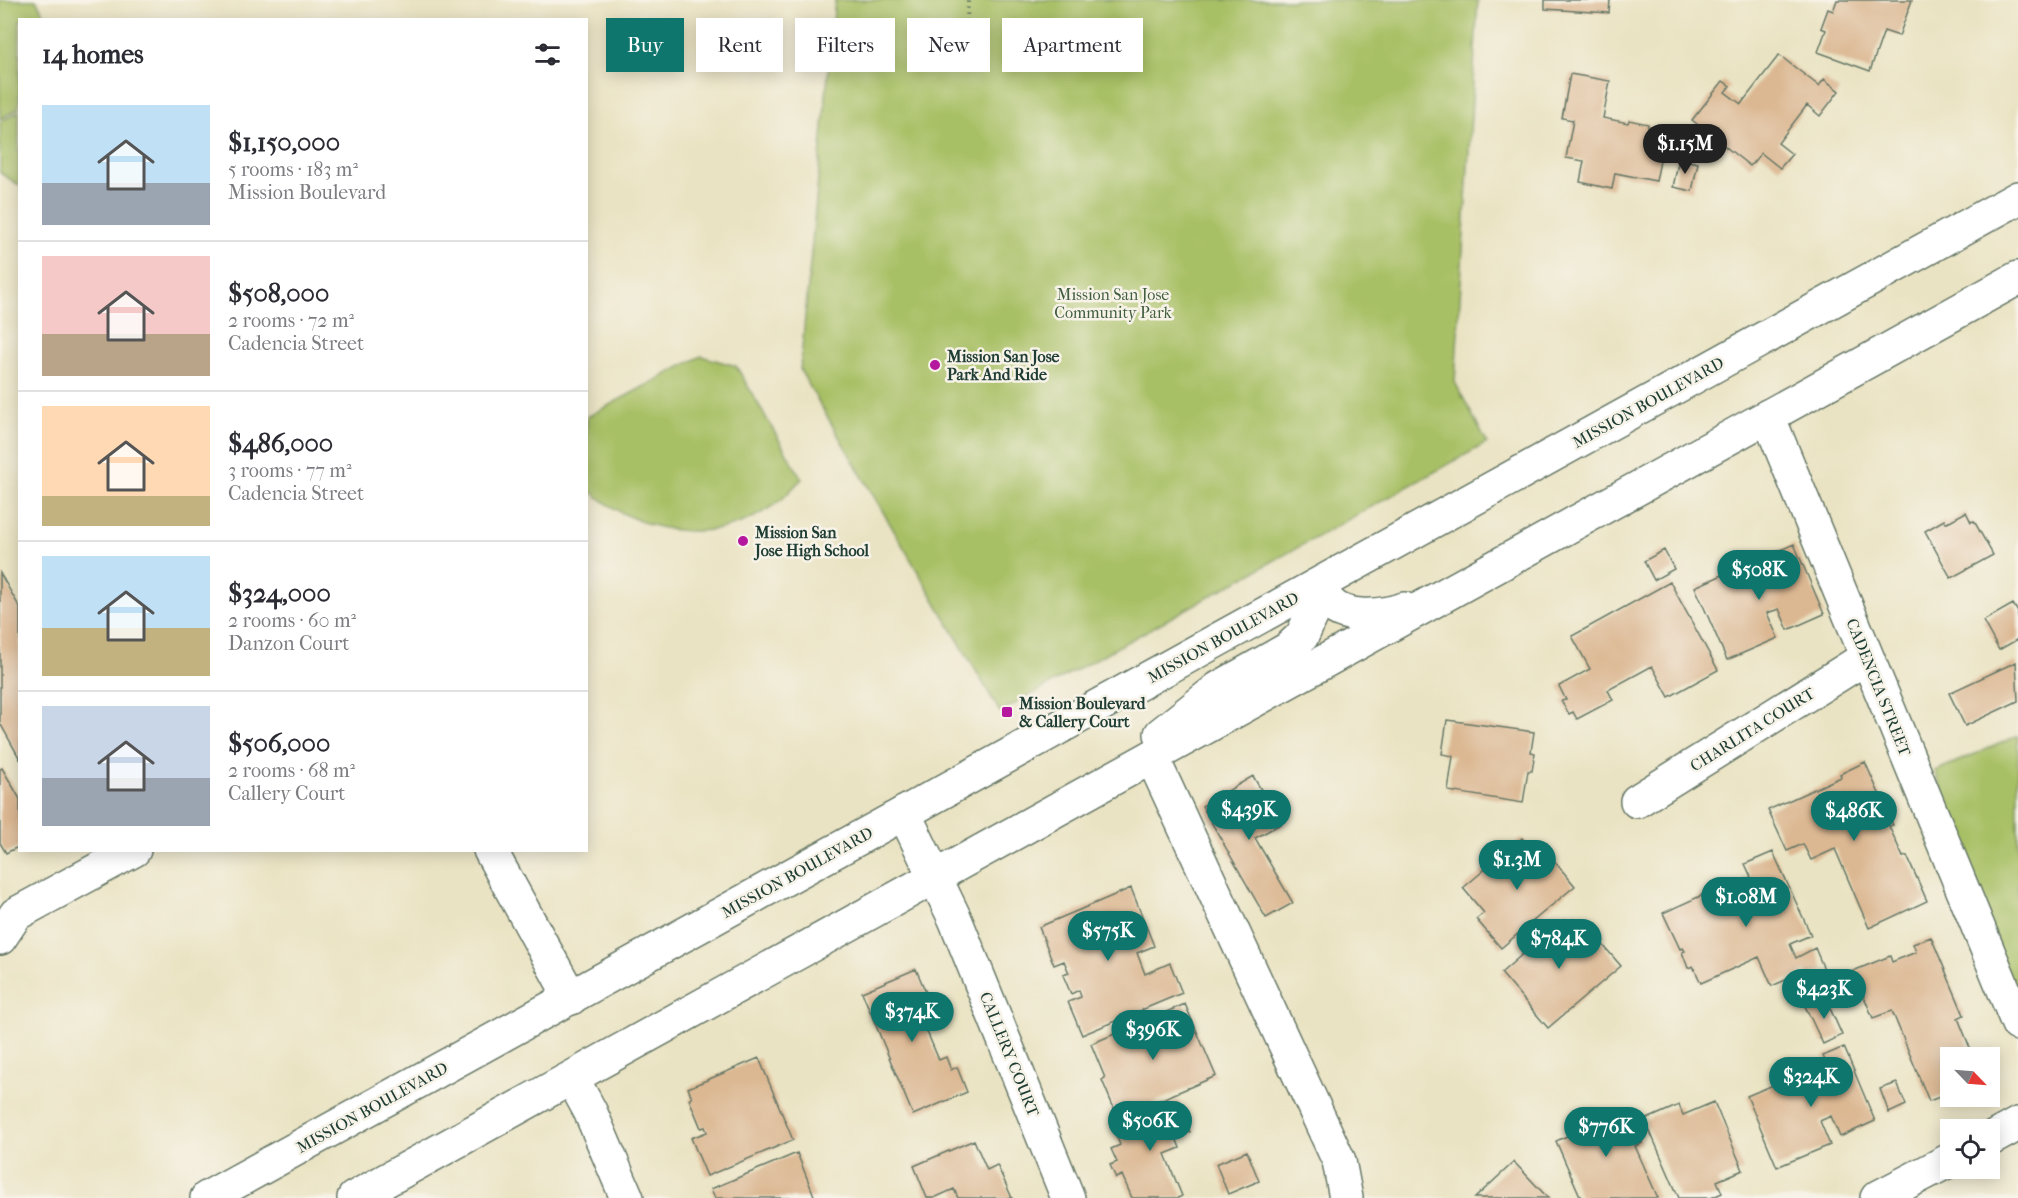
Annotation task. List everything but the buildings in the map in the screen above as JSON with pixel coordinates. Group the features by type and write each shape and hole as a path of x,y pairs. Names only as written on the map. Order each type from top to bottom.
{"main road":[{"name":"MISSION BOULEVARD","path":"207,1198 2018,198"},
{"path":"354,1198 2018,278"},
{"name":"CADENCIA STREET","path":"1767,416 2018,1024"},
{"path":"1317,585 1329,603 1350,614 1385,615 1438,599"},
{"path":"1094,789 1219,688 1288,649 1302,636 1315,608 1317,585"},
{"name":"CHARLITA COURT","path":"1637,801 1867,657"},
{"path":"1152,757 1339,1161 1346,1198"},
{"name":"CALLERY COURT","path":"904,813 959,929 1068,1198"},
{"path":"0,938 16,914 130,852"},
{"path":"491,852 571,998"},
{"path":"572,1078 590,1111 627,1198"},
{"path":"2000,1134 2018,1125"},
{"path":"1877,1198 1940,1165"}],"path":[{"path":"967,18 968,0"}],"green space":[{"path":"0,0 36,0 46,18 18,18 18,109 0,119"},
{"name":"Mission San Jose Community Park","path":"835,0 1478,0 1455,382 1487,443 1000,712 800,370 828,72 895,72 895,18 833,18"},
{"path":"18,112 18,184 0,173 0,122"},
{"path":"701,356 736,366 802,479 782,499 759,515 734,525 708,530 683,531 657,526 632,518 609,505 588,489 588,416"},
{"path":"2018,736 2018,1009 1935,771"}],"place":[{"name":"Mission San Jose Park And Ride","path":"935,365"},
{"name":"Mission San Jose High School","path":"743,541"},
{"name":"Mission Boulevard & Callery Court","path":"1007,712"}]}
